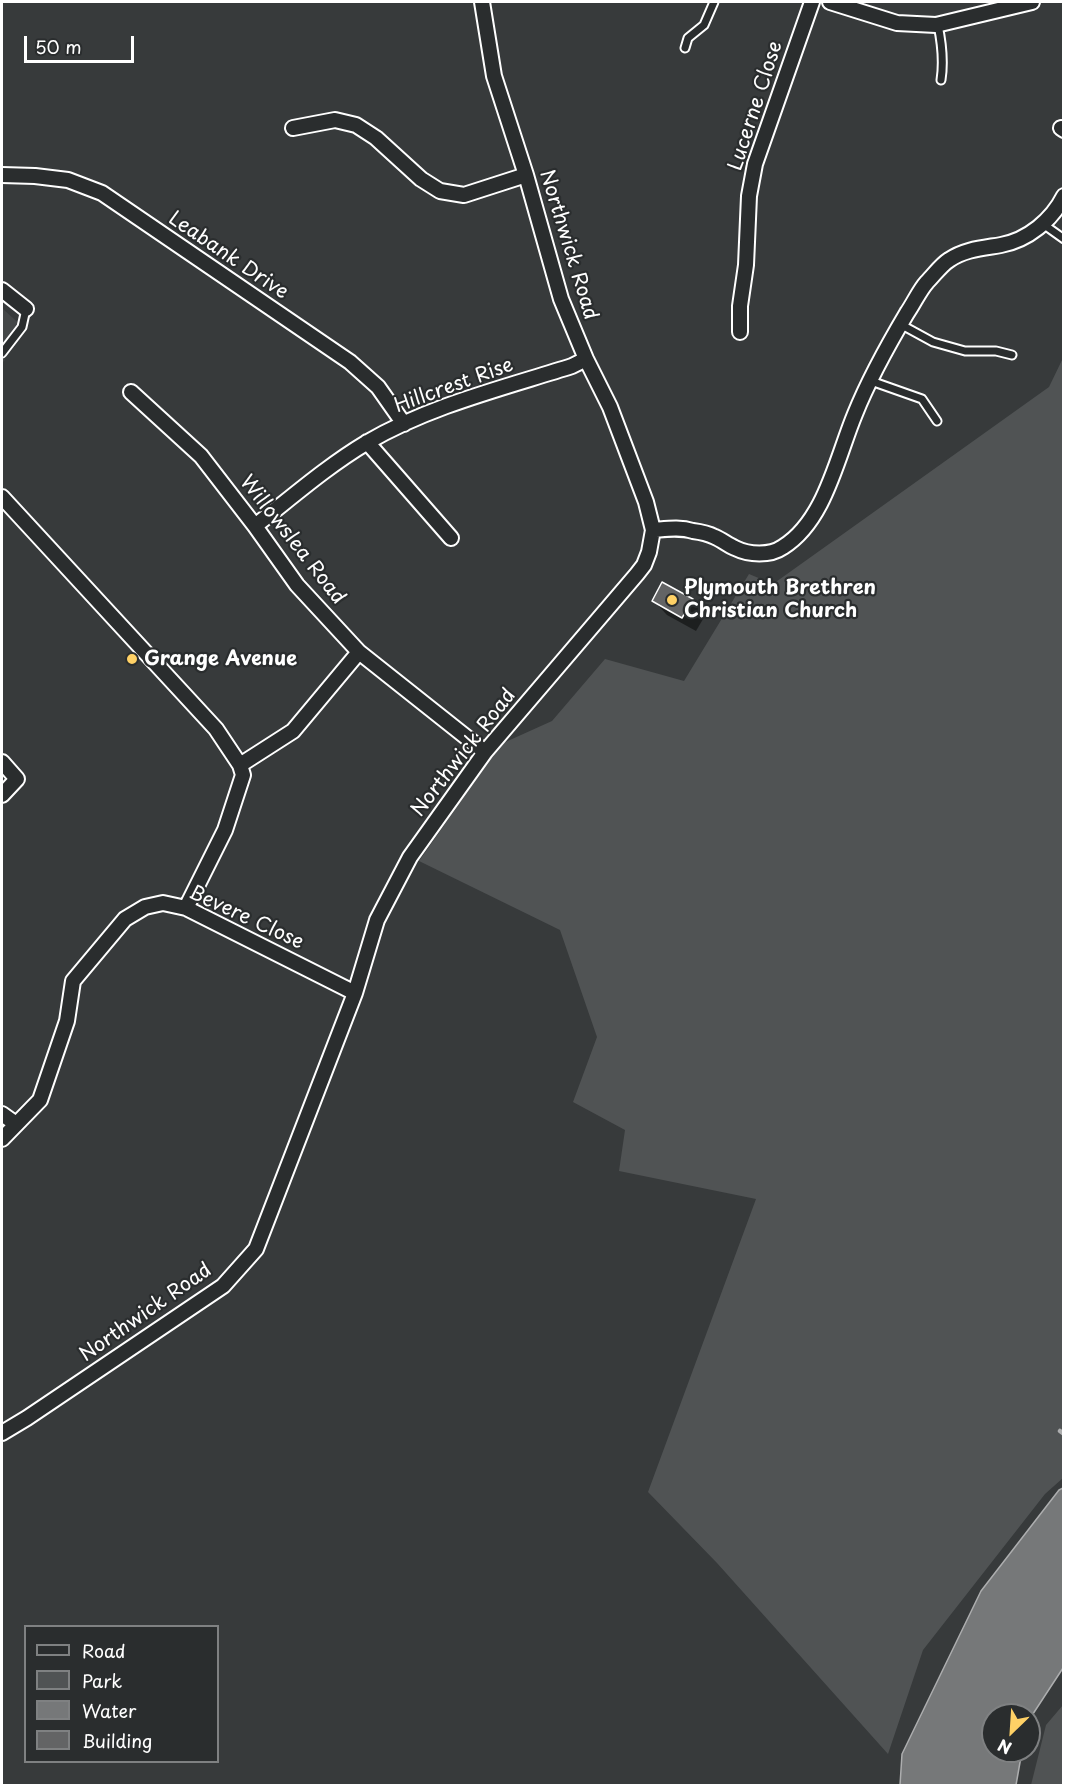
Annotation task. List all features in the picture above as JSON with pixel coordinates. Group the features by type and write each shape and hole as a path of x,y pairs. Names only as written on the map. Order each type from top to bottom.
{"street":[{"name":"Northwick Road","path":"2,1433 223,1286 256,1248 355,993 377,920 410,857 485,752 637,574 644,565 649,552 653,530 646,502 610,407 586,359 561,299 526,175 494,76 482,2"},
{"name":"Lucerne Close","path":"740,332 749,196 755,164 812,2"},
{"path":"830,2 897,23 938,25 1030,2"},
{"path":"293,128 335,120 356,126 376,138 422,179 440,191 464,195 526,175"},
{"name":"Leabank Drive","path":"2,175 68,180 102,193 350,362 378,387 404,424"},
{"path":"653,530 675,528 693,530 716,537 737,550 762,554 781,549 797,537 812,519 856,411 887,346 925,285 949,260 964,252 1004,244 1029,235 1043,224 1064,196"},
{"path":"2,290 26,309"},
{"name":"Hillcrest Rise","path":"255,526 338,461 367,442 422,415 572,366 586,359"},
{"name":"Willowslea Road","path":"131,392 201,456 297,585 359,652 485,752"},
{"path":"367,442 451,538"},
{"path":"2,497 216,729 240,765 243,775 225,830 186,908"},
{"path":"240,765 293,731 359,652"},
{"path":"2,762 17,779 2,795"},
{"name":"Bevere Close","path":"2,1139 40,1100 67,1021 74,981 124,919 144,907 163,903 186,908 355,993"},
{"path":"2,1114 16,1124"}],"lane":[{"path":"685,48 688,38 704,25 714,2"},
{"path":"938,25 943,46 940,80"},
{"path":"1043,224 1064,239"},
{"path":"2,353 22,327 26,309"},
{"path":"900,324 933,342 965,351 996,351 1012,355"},
{"path":"871,381 922,399 937,421"}],"shaded area":[{"path":"3,309 24,328 3,356 5,360 2,363"}],"green space":[{"path":"1063,358 1063,1478 1045,1494 923,1650 888,1754 717,1563 648,1492 756,1199 619,1171 625,1130 573,1102 597,1037 560,930 419,861 501,744 552,721 605,659 684,681 749,574 773,584 1049,387"},
{"path":"1063,1705 1063,1785 1031,1785 1036,1763 1041,1763 1041,1745 1046,1725"}],"water":[{"path":"1063,1488 1063,1668 1040,1703 981,1703 981,1763 1020,1763 1016,1785 900,1785 902,1754 981,1591 1059,1490"}],"building":[{"name":"Plymouth Brethren Christian Church","path":"662,582 693,599 682,618 652,601"}],"waterway":[{"path":"1060,1431 1064,1434"}],"place":[{"name":"Plymouth Brethren Christian Church","path":"672,600"},
{"name":"Grange Avenue","path":"132,659"}]}
